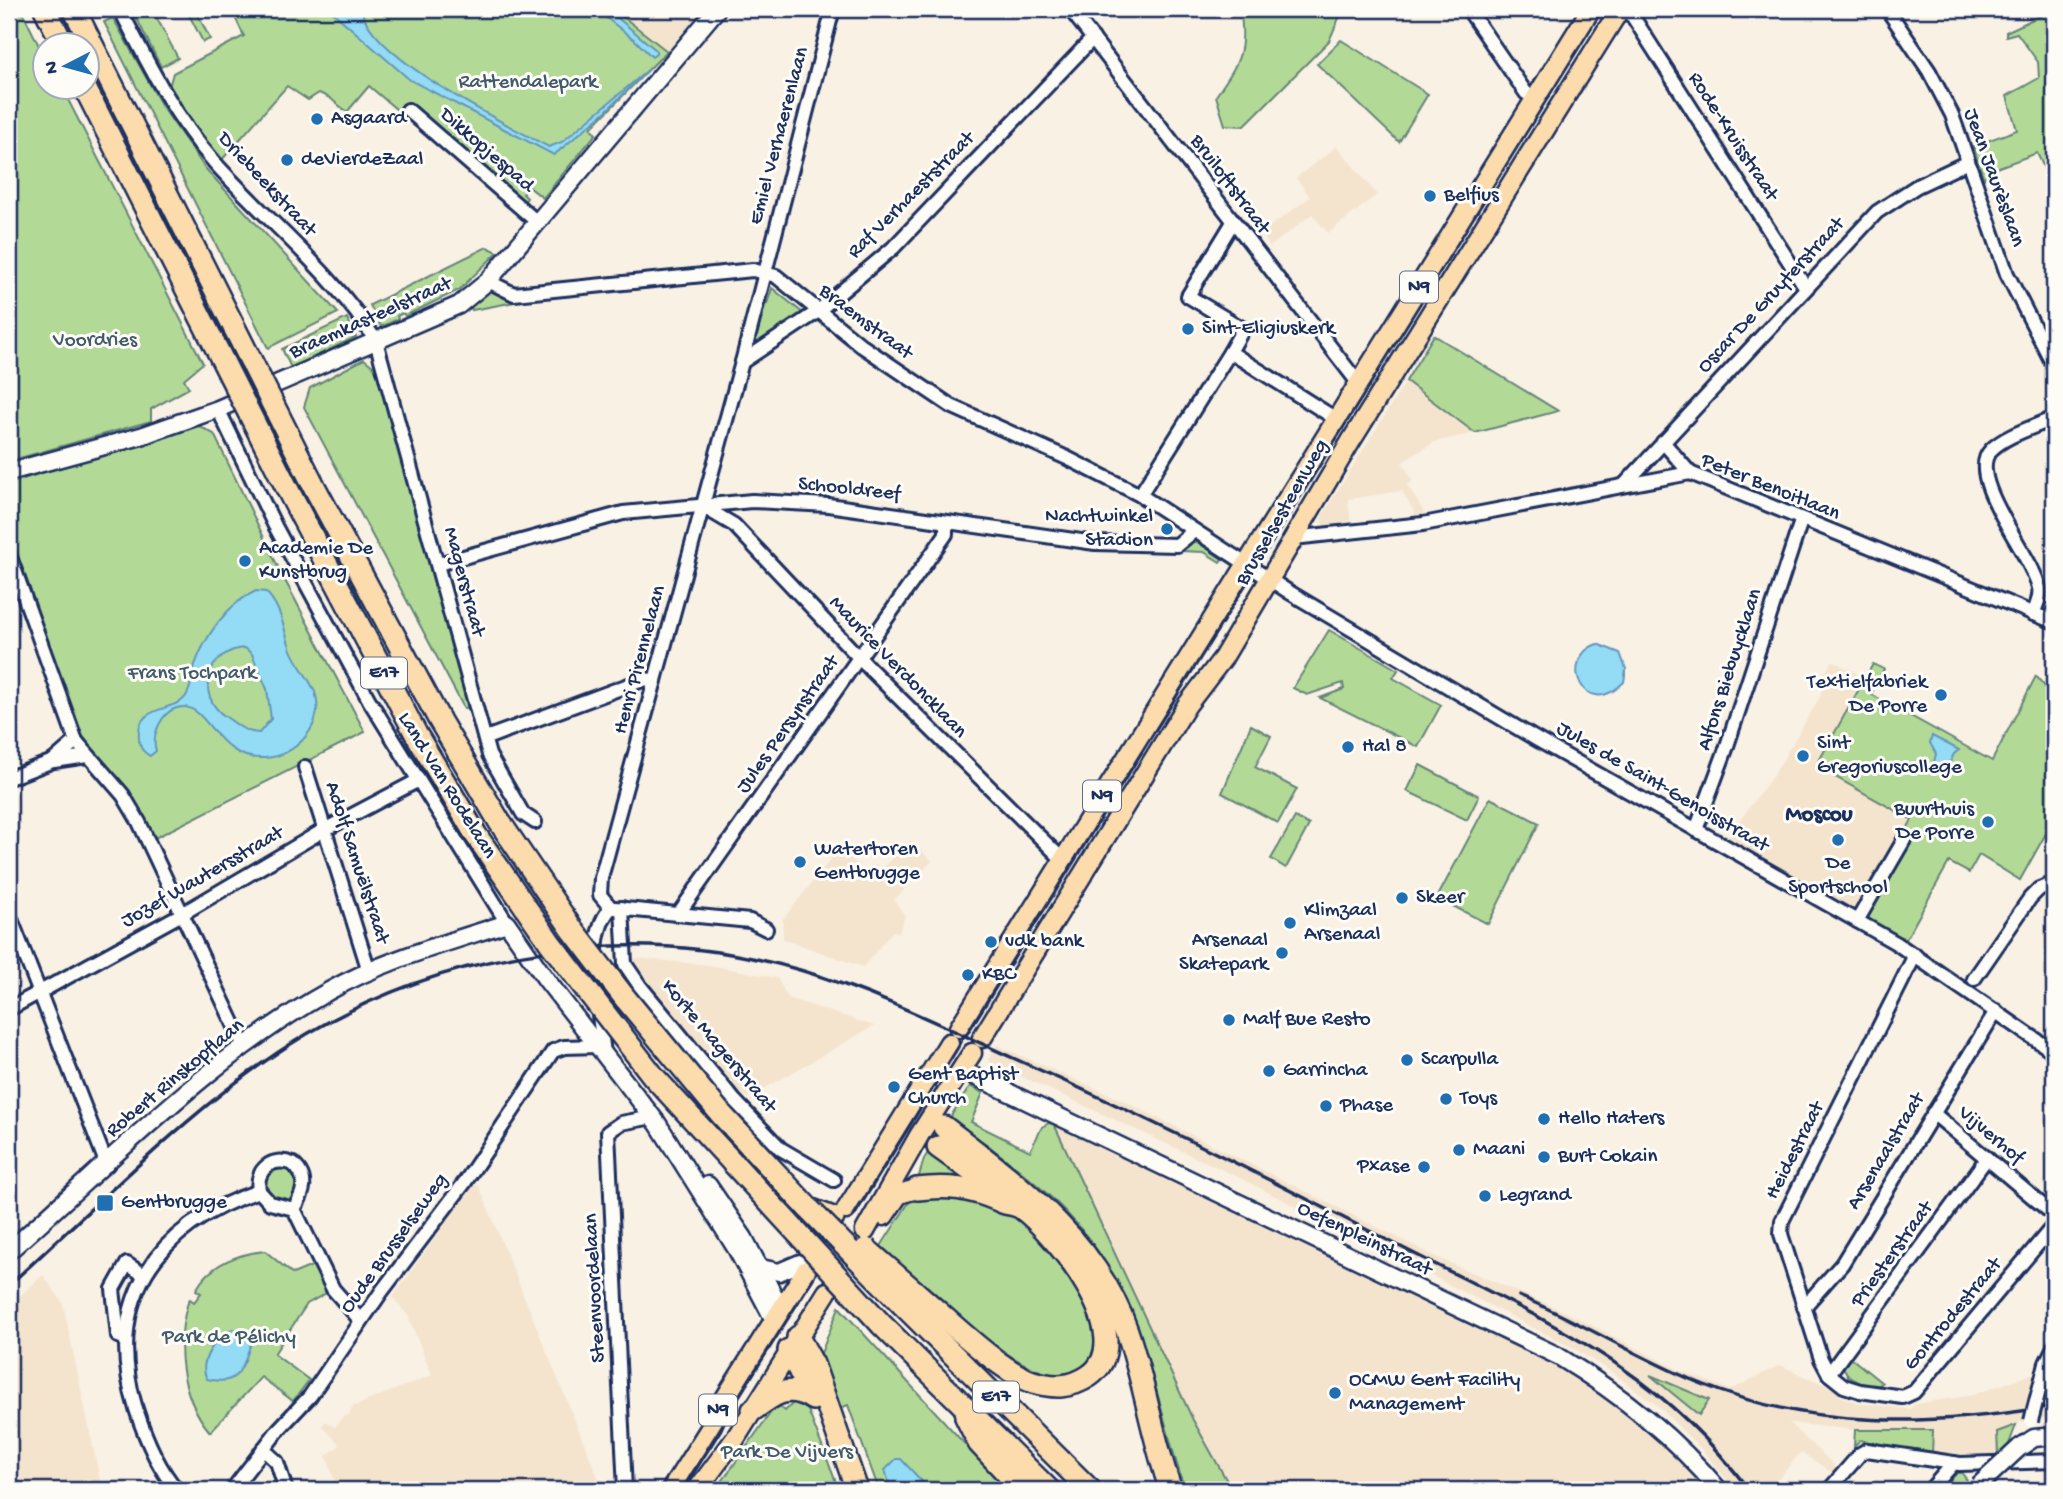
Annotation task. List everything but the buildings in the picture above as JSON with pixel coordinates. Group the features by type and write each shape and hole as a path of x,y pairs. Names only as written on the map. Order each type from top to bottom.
{"highway":[{"path":"45,9 57,32"},
{"name":"E17","path":"74,9 316,490 440,721 499,821 572,929 649,1030 721,1114 809,1209 833,1217 1090,1490"},
{"name":"E17","path":"92,102 292,498 416,734 477,835 551,944 654,1077 883,1325 1049,1490"},
{"path":"908,1298 1031,1381 1065,1387 1078,1384 1093,1373 1105,1350 1102,1314 1084,1280 1045,1230 938,1131"},
{"path":"938,1131 1045,1208 1077,1244 1106,1287 1126,1328 1171,1490"},
{"path":"917,1189 942,1186 971,1189 1018,1206"},
{"path":"793,1343 851,1490"},
{"path":"793,1343 813,1364 857,1490"},
{"name":"N9","path":"753,1410 785,1390 799,1391 813,1399"},
{"name":"E17","path":"958,1400 979,1443 1023,1490"}],"main road":[{"name":"Brusselsesteenweg","path":"959,1028 1591,9"},
{"name":"Brusselsesteenweg","path":"982,1038 1187,705 1208,681 1293,538 1622,9"},
{"path":"846,1210 949,1043"},
{"path":"938,1131 962,1070 972,1054"},
{"path":"902,1121 916,1115 938,1131"},
{"path":"902,1121 920,1134 938,1131"},
{"path":"917,1189 899,1195 880,1222 865,1231 920,1134"},
{"name":"N9","path":"671,1490 777,1315 803,1266"},
{"name":"N9","path":"697,1490 753,1410 827,1292"},
{"path":"777,1315 793,1343"}],"street":[{"name":"Driebeekstraat","path":"120,9 160,84 213,161 356,308 376,341"},
{"name":"Braemkasteelstraat","path":"9,472 149,433 218,409 459,305 488,281 717,9"},
{"name":"Emiel Verhaerenlaan","path":"764,273 833,9"},
{"name":"Bruiloftstraat","path":"1070,9 1359,384"},
{"path":"1468,9 1526,93 1535,98"},
{"name":"Rode-Kruisstraat","path":"1622,9 1633,17 1806,288"},
{"name":"Jean Jaurèslaan","path":"1887,9 1929,71 1952,114 2007,274 2054,366"},
{"name":"Raf Verhaeststraat","path":"742,362 817,312 893,248 1093,38"},
{"name":"Dikkopjespad","path":"408,110 537,222"},
{"name":"Oscar De Gruyterstraat","path":"1625,484 1877,212 1917,186 1968,162"},
{"path":"1140,495 1243,329 1188,296 1233,222"},
{"path":"488,281 514,295 753,270 764,273"},
{"name":"Braemstraat","path":"764,273 776,276 817,312 951,406 1067,458 1140,495 1194,531"},
{"name":"Henri Pirennelaan","path":"616,908 600,895 600,886 764,273"},
{"name":"Magerstraat","path":"376,341 493,763 523,814 535,822"},
{"path":"1230,352 1336,419"},
{"name":"Land Van Rodelaan","path":"218,409 320,612 417,781 507,923 601,1051 686,1154 733,1220 761,1268 777,1315"},
{"path":"2033,614 2039,587 1987,484 1984,461 1990,450 2054,418"},
{"path":"1663,442 1690,473"},
{"name":"Peter Benoitlaan","path":"1293,538 1436,522 1690,473 2054,622"},
{"name":"Schooldreef","path":"438,564 622,513 752,501 828,505 1095,543 1177,545 1194,531"},
{"name":"Maurice Verdoncklaan","path":"702,506 734,525 860,658 1063,860"},
{"name":"Alfons Biebuycklaan","path":"1696,830 1726,749 1801,520"},
{"name":"Jules Persynstraat","path":"680,913 946,534 947,523"},
{"path":"1194,531 1245,565"},
{"path":"9,554 76,741 128,804 244,1046"},
{"name":"Jules de Saint-Genoisstraat","path":"1245,565 1696,830 1970,985 1996,1011 2054,1052"},
{"path":"486,738 645,679 656,681"},
{"path":"53,761 76,741"},
{"path":"9,778 53,761 88,756"},
{"name":"Adolf Samuëlstraat","path":"305,767 369,971"},
{"name":"Jozef Wautersstraat","path":"9,1009 180,915 324,830 417,781"},
{"path":"1857,921 1904,840"},
{"path":"1970,985 2030,898 2039,889 2054,883"},
{"path":"601,1051 596,942 602,917 616,908 750,921 766,929"},
{"name":"Korte Magerstraat","path":"616,908 625,964 640,986 735,1101 781,1149 834,1180"},
{"path":"9,914 107,1164"},
{"name":"Robert Rinskopflaan","path":"9,1251 244,1046 328,991 369,971 507,923"},
{"name":"Heidestraat","path":"1829,1374 1781,1234 1782,1221 1915,955"},
{"name":"Arsenaalstraat","path":"1804,1307 1842,1264 1996,1011"},
{"name":"Oude Brusselseweg","path":"232,1490 263,1449 310,1396 361,1321 465,1182 553,1051 564,1047 601,1051"},
{"name":"Oefenpleinstraat","path":"962,1070 1558,1356 1615,1393 1661,1429 1719,1490"},
{"name":"Vijverhof","path":"1933,1113 2054,1215"},
{"name":"Land Van Rodelaan","path":"656,1120 777,1315"},
{"name":"Steenvoordelaan","path":"625,1490 608,1132 621,1123 656,1120"},
{"name":"Priesterstraat","path":"1829,1374 1987,1158"},
{"path":"294,1209 304,1189 304,1179 293,1164 275,1161 266,1165 257,1182 258,1191 270,1203 294,1209 333,1289 361,1321"},
{"path":"177,1490 162,1470 142,1426 130,1389 125,1339 134,1298 144,1275 169,1240 212,1209 258,1191"},
{"name":"Gontrodestraat","path":"1829,1374 1844,1386 1860,1391 1902,1397 1914,1392 2054,1224"},
{"path":"125,1339 118,1336 113,1289 127,1264 144,1275"},
{"name":"N9","path":"761,1268 779,1272 803,1266"},
{"path":"113,1289 134,1298"},
{"path":"2034,1438 2031,1421 2046,1363 2054,1347"},
{"path":"1976,1488 2034,1438 2054,1436"},
{"path":"263,1449 277,1462 286,1490"},
{"path":"1829,1490 1860,1454 1867,1450 1954,1463 2054,1461"},
{"path":"1930,1490 1954,1463"}],"shaded area":[{"path":"613,9 704,9 667,51"},
{"path":"1337,146 1377,195 1328,233 1312,214 1270,247 1261,233 1310,197 1296,178"},
{"path":"1406,381 1475,433 1435,442 1402,462 1413,481 1407,485 1425,514 1416,515 1402,491 1348,499 1351,524 1325,527 1320,519"},
{"name":"De Sportschool","path":"1833,661 1865,678 1817,766 1912,820 1859,914 1726,839 1775,773 1821,695 1822,676"},
{"path":"910,840 932,861 894,900 905,916 899,932 893,931 863,967 783,939 783,919 839,849 860,866 857,872 872,879 875,876 869,870 875,865 881,870"},
{"path":"634,958 709,965 777,978 788,998 874,1026 748,1098 739,1092 630,964"},
{"path":"997,1045 1124,1101 1443,1260 1568,1313 1679,1370 1730,1390 1780,1365 1858,1403 1910,1409 1915,1404 1973,1395 2054,1366 2054,1417 2015,1423 2010,1429 1998,1432 1998,1455 1932,1454 1933,1430 1855,1430 1789,1423 1834,1465 1834,1474 1801,1452 1769,1490 1735,1490 1703,1451 1659,1407 1573,1348 1240,1178 988,1061","holes":["1656,1378 1693,1395 1699,1415"]},
{"path":"1056,1116 1558,1356 1624,1399 1717,1490 1232,1490 1193,1420 1054,1128"},
{"path":"473,1184 479,1186 598,1477 609,1490 338,1490 326,1456 340,1445 322,1426 325,1421 335,1427 342,1417 349,1415 352,1407 432,1375 408,1316 393,1297"},
{"path":"43,1275 63,1303 102,1490 9,1490 9,1306"}],"green space":[{"name":"Voordries","path":"9,9 21,9 32,32 32,102 69,102 203,363 184,379 189,388 151,409 151,421 9,461"},
{"path":"132,9 152,9 178,58 161,67"},
{"path":"186,9 195,9 210,39 203,42"},
{"name":"Rattendalepark","path":"231,9 613,9 667,51 591,128 596,134 543,198 529,187 523,194 527,198 523,204 509,206 369,86 347,112 319,93 308,100 287,86 220,162 169,87 173,73 244,36"},
{"path":"1240,9 1343,9 1329,41 1244,126 1225,125 1216,96 1236,65 1242,46"},
{"path":"2046,9 2054,9 2054,167 2045,170 2037,153 1988,171 1984,179 1973,146 2017,130 2007,96 2039,78 2038,62 2017,33 2006,36 2006,32 2046,13"},
{"path":"113,18 163,108 205,168 338,313 268,348 104,22"},
{"path":"1341,40 1428,94 1399,142 1317,64"},
{"path":"487,247 498,252 459,290 405,316 403,313 397,316 398,319 381,327 370,305"},
{"path":"772,288 804,314 761,343 752,341 762,303 767,304"},
{"path":"493,290 515,302 472,310 470,304 486,291"},
{"path":"347,318 356,337 291,368 282,349"},
{"path":"1434,335 1558,411 1475,433 1406,381"},
{"path":"364,359 378,370 469,707 464,708 304,407 310,388"},
{"name":"Frans Tochpark","path":"199,426 214,434 280,571 365,732 151,840 78,729 9,542 9,484 84,458"},
{"path":"1196,541 1222,559 1220,562 1204,552 1181,551 1190,542"},
{"path":"1329,630 1398,670 1393,678 1441,705 1418,747 1320,698 1344,689 1343,683 1307,695 1293,688"},
{"path":"1873,664 1884,669 1871,694 1992,761 2036,676 2054,697 2054,819 2020,880 1979,855 1969,873 1949,862 1905,941 1859,914 1912,820 1816,766"},
{"path":"1251,725 1271,736 1255,767 1297,789 1278,823 1222,793"},
{"path":"1420,765 1479,796 1467,820 1407,791"},
{"path":"1490,798 1539,823 1488,924 1437,898"},
{"path":"1295,817 1309,825 1286,868 1271,859"},
{"path":"970,1086 983,1093 971,1122 1030,1151 1042,1127 1049,1123 1054,1124 1193,1420 1232,1490 1185,1490 1142,1342 1111,1273 1090,1240 1055,1201 1027,1176 954,1121 951,1116"},
{"path":"931,1148 986,1186 917,1183 924,1159"},
{"path":"281,1166 293,1172 299,1184 293,1196 281,1202 269,1196 263,1184 269,1172"},
{"path":"915,1193 989,1205 1013,1214 1041,1237 1070,1274 1091,1315 1096,1333 1096,1349 1091,1360 1077,1371 1060,1377 1037,1370 1013,1358 965,1323 881,1246"},
{"name":"Park de Pélichy","path":"265,1251 293,1274 314,1265 328,1292 307,1304 274,1354 309,1380 293,1401 261,1377 210,1432 192,1403 183,1370 182,1336 188,1302 190,1299 194,1302 201,1293 196,1290 217,1267 244,1255"},
{"path":"839,1307 1007,1490 879,1490 848,1405 837,1409 820,1356"},
{"path":"1851,1358 1882,1383 1873,1389 1849,1377 1843,1367"},
{"path":"1650,1375 1709,1400 1699,1415"},
{"name":"Park De Vijvers","path":"804,1400 839,1490 716,1490 774,1408 779,1406 785,1411 794,1402"},
{"path":"2016,1425 2009,1444 1998,1455 1997,1432"},
{"path":"1855,1430 1933,1430 1932,1454 1860,1440 1854,1446"},
{"path":"1957,1473 1962,1473 1968,1482 1959,1490 1941,1490"}],"water":[{"path":"329,9 361,9 370,28 413,68 442,88 549,147 562,142 649,69 605,112 554,155 410,80"},
{"path":"595,9 607,9 656,50 656,54 652,57"},
{"path":"256,591 266,592 271,598 282,620 296,661 315,692 316,716 306,737 287,752 276,756 248,757 225,743 200,715 183,707 164,717 155,738 156,751 150,756 145,753 139,742 139,728 143,719 186,696 199,654 211,632 227,612","holes":["245,648 252,654 267,689 271,719 259,733 241,728 216,708 210,698 208,686 209,675 222,657"]},
{"path":"1597,644 1620,653 1626,669 1624,682 1610,693 1597,695 1587,692 1580,684 1577,673 1585,651"},
{"path":"1932,736 1959,750 1954,754 1943,776 1932,770 1936,754 1930,743"},
{"path":"233,1329 245,1331 251,1343 242,1367 233,1378 218,1381 207,1379 205,1365 210,1350 221,1337"},
{"path":"896,1459 901,1459 930,1490 891,1490 885,1470"}],"tunnel":[{"path":"830,1287 865,1231"}],"tram line":[{"path":"852,1217 1603,9"},
{"path":"681,1490 814,1278"}],"railway":[{"path":"9,1285 153,1152 229,1088 307,1034 364,1004 423,981 485,963 548,951 611,946 675,948 738,955 800,970 881,999 1084,1090 1258,1174 1545,1321 1620,1366 1654,1391 1687,1420 1749,1490"},
{"path":"1519,1296 1697,1382 1740,1398 1784,1409 1873,1420 1918,1420 2009,1413 2054,1406"}],"place":[{"name":"Asgaard","path":"317,119"},
{"name":"deVierdeZaal","path":"287,160"},
{"name":"Belfius","path":"1430,196"},
{"name":"Sint-Eligiuskerk","path":"1188,329"},
{"name":"Nachtwinkel Stadion","path":"1167,529"},
{"name":"Academie De Kunstbrug","path":"245,561"},
{"name":"Textielfabriek De Porre","path":"1941,695"},
{"name":"Hal 8","path":"1348,747"},
{"name":"Sint Gregoriuscollege","path":"1803,756"},
{"name":"Buurthuis De Porre","path":"1988,822"},
{"name":"De Sportschool","path":"1838,840"},
{"name":"Watertoren Gentbrugge","path":"800,862"},
{"name":"Skeer","path":"1402,898"},
{"name":"Klimzaal Arsenaal","path":"1290,923"},
{"name":"vdk bank","path":"991,942"},
{"name":"Arsenaal Skatepark","path":"1282,953"},
{"name":"KBC","path":"968,975"},
{"name":"Malf Bue Resto","path":"1229,1020"},
{"name":"Scarpulla","path":"1407,1060"},
{"name":"Garrincha","path":"1269,1071"},
{"name":"Gent Baptist Church","path":"894,1087"},
{"name":"Toys","path":"1446,1099"},
{"name":"Phase","path":"1326,1106"},
{"name":"Hello Haters","path":"1544,1119"},
{"name":"Maani","path":"1459,1150"},
{"name":"Burt Cokain","path":"1544,1157"},
{"name":"Pxase","path":"1424,1167"},
{"name":"Legrand","path":"1485,1196"},
{"name":"Gentbrugge","path":"105,1203"},
{"name":"OCMW Gent Facility Management","path":"1335,1393"}],"district":[{"name":"Moscou","path":"1819,815"}]}
